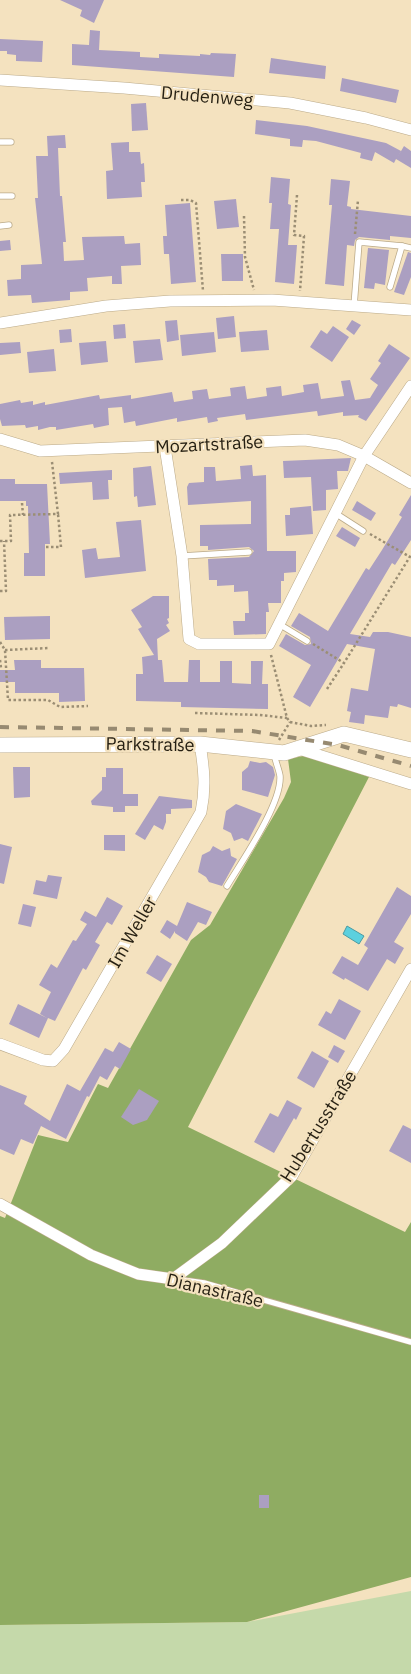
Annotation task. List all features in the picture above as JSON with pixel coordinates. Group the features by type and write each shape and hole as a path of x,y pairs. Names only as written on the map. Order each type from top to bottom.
{"street":[{"name":"Drudenweg","path":"0,80 124,88 290,103 366,118 411,130"},
{"path":"0,323 106,306 204,301 254,300 411,310"},
{"path":"165,447 182,556 189,639 199,644 269,644 364,456 411,386"},
{"name":"Mozartstraße","path":"0,439 40,451 305,440 338,445 364,456 411,483"},
{"name":"Parkstraße","path":"0,745 200,744 284,753 339,734 355,735 411,750"},
{"name":"Im Weller","path":"0,1044 53,1061 64,1049 201,812 205,796 205,774 200,744"},
{"name":"Parkstraße","path":"300,749 411,784"},
{"name":"Hubertusstraße","path":"173,1279 222,1243 292,1176 411,969"},
{"name":"Dianastraße","path":"0,1204 91,1255 138,1274 173,1279"}],"lane":[{"path":"0,142 11,142"},
{"path":"0,196 12,196"},
{"path":"0,226 9,225"},
{"path":"354,306 359,242 411,248"},
{"path":"390,287 402,246"},
{"path":"335,513 364,530"},
{"path":"182,556 249,552"},
{"path":"279,624 307,640"},
{"path":"227,886 268,816 279,788 280,775 273,751"},
{"name":"Dianastraße","path":"173,1279 204,1284 411,1342"}],"path":[{"path":"297,195 294,235 304,236 299,302"},
{"path":"181,200 190,200 196,203 204,301"},
{"path":"358,200 355,239 359,242"},
{"path":"244,216 245,257 251,275 254,300"},
{"path":"46,547 61,547 51,451"},
{"path":"22,503 23,515"},
{"path":"0,591 6,591 2,541 11,541 10,515 58,514"},
{"path":"328,690 410,556 364,530"},
{"path":"307,640 344,663"},
{"path":"0,642 5,650 8,700 48,700 60,707 88,706"},
{"path":"269,644 287,718 290,722 327,726 339,734"},
{"path":"5,650 49,648"},
{"path":"0,660 1,668"},
{"path":"195,713 260,715 287,718"}],"green space":[{"path":"308,755 369,777 188,1127 405,1232 411,1222 411,1577 247,1622 0,1625 0,1216 5,1218 38,1135 68,1142 98,1084 108,1088 191,940 210,925 284,798 291,782 288,759"},
{"path":"411,1591 411,1674 0,1674 0,1625 247,1622"}],"water":[{"path":"347,926 364,936 359,944 343,934"}],"building":[{"path":"60,0 104,0 94,23 80,16 82,10"},
{"path":"90,30 100,31 99,50 140,52 140,57 159,58 159,54 200,56 200,54 210,55 211,53 236,54 234,77 72,65 72,44 89,45"},
{"path":"0,39 43,41 42,62 16,61 16,55 7,54 7,51 0,51"},
{"path":"271,58 326,66 325,79 269,73"},
{"path":"342,78 399,90 396,103 340,91"},
{"path":"146,103 148,130 132,131 131,104"},
{"path":"256,120 307,126 386,143 401,151 397,158 404,146 411,151 411,168 396,159 394,163 375,152 372,161 360,158 361,153 316,141 303,140 302,147 290,146 290,139 255,134"},
{"path":"65,135 66,148 58,148 60,196 62,196 66,242 63,242 64,261 84,260 82,237 124,236 125,244 140,243 141,265 121,266 122,284 112,284 112,276 87,278 88,291 70,292 70,300 32,303 31,295 8,296 7,280 21,279 21,265 42,264 35,198 38,198 36,156 48,156 47,136"},
{"path":"129,142 129,152 140,152 141,164 144,163 145,182 141,182 142,197 107,199 106,171 113,170 111,143"},
{"path":"271,177 290,179 288,204 291,205 288,245 297,245 294,284 275,282 279,229 270,229"},
{"path":"331,179 350,181 347,206 351,207 351,209 411,216 411,238 390,236 390,240 359,237 355,240 354,246 347,245 344,286 325,284 332,205 329,205"},
{"path":"236,199 239,227 217,229 214,201"},
{"path":"190,203 196,282 171,284 169,254 164,254 163,236 167,236 165,205"},
{"path":"10,240 11,250 0,251 0,241"},
{"path":"368,248 389,250 385,285 375,283 374,289 364,288"},
{"path":"408,252 411,253 411,277 404,295 394,292"},
{"path":"221,254 243,254 243,281 222,281"},
{"path":"234,316 236,337 218,339 216,318"},
{"path":"177,320 179,340 167,342 165,321"},
{"path":"352,320 361,325 354,335 346,329"},
{"path":"125,324 126,338 114,339 113,325"},
{"path":"333,326 349,337 332,362 310,347 321,330 327,334"},
{"path":"71,329 72,342 60,343 59,330"},
{"path":"267,330 269,350 241,352 239,332"},
{"path":"214,332 216,352 182,356 180,335"},
{"path":"160,339 163,360 135,363 133,341"},
{"path":"106,341 108,362 81,365 79,343"},
{"path":"20,342 21,353 0,355 0,343"},
{"path":"389,344 410,358 366,421 358,417 359,415 343,416 343,412 318,416 317,411 246,420 245,414 217,418 218,421 208,423 207,417 177,422 177,418 136,426 135,421 124,423 122,407 108,408 109,425 94,428 93,424 56,430 56,427 50,427 38,430 38,426 26,428 25,425 2,426 0,419 0,404 20,400 21,403 33,401 33,405 45,402 45,405 99,395 100,399 131,395 131,399 172,392 174,402 193,399 192,391 207,389 209,399 231,396 230,388 245,386 247,399 267,396 266,388 281,386 282,396 304,392 303,385 318,383 321,399 344,396 341,381 350,380 355,400 370,398 378,385 370,379 381,363 378,361"},
{"path":"54,349 56,371 29,373 27,352"},
{"path":"351,458 348,471 337,471 338,489 326,490 326,510 313,511 311,477 284,478 283,461"},
{"path":"252,465 253,476 266,475 267,551 296,551 296,572 284,573 284,581 281,581 281,603 268,603 269,612 266,612 266,634 234,635 233,621 245,621 245,613 249,613 248,591 234,592 234,585 217,586 217,580 209,580 208,559 249,557 254,551 249,547 208,550 208,546 200,546 200,525 251,524 251,501 188,505 187,487 189,483 204,482 204,467 215,467 216,481 241,479 240,466"},
{"path":"151,466 156,505 138,507 137,496 134,497 133,468"},
{"path":"112,470 112,480 108,480 109,499 93,500 92,482 60,484 59,473"},
{"path":"0,479 15,479 15,484 47,484 50,544 45,544 45,576 24,576 24,553 29,553 28,506 26,506 26,501 0,501"},
{"path":"411,495 411,540 395,565 392,563 350,634 370,637 373,632 388,632 411,637 411,708 398,704 397,707 390,706 388,718 365,715 364,724 349,722 351,712 347,711 351,688 368,691 375,649 347,644 310,707 293,697 311,665 279,646 286,634 305,645 311,644 310,637 291,626 299,613 328,631 366,568 369,570 382,550 402,517 399,515"},
{"path":"357,501 376,513 371,521 352,510"},
{"path":"311,506 313,534 286,536 285,515 290,515 290,508"},
{"path":"141,520 146,571 85,578 82,550 96,548 98,559 120,557 116,522"},
{"path":"342,527 360,538 355,547 336,536"},
{"path":"153,596 169,596 169,618 167,619 169,623 166,625 170,631 157,639 158,660 162,660 164,682 188,682 189,660 200,660 200,682 220,682 220,661 232,661 232,683 251,684 251,661 263,661 262,684 268,684 268,709 181,707 181,702 136,701 136,674 143,674 142,657 154,655 138,629 142,627 131,610"},
{"path":"50,616 50,639 5,640 4,617"},
{"path":"14,660 41,660 41,668 84,668 85,701 59,702 59,693 15,693 15,682 0,682 0,670 15,670"},
{"path":"250,761 266,762 273,767 275,775 268,797 242,790 242,772 248,767"},
{"path":"13,767 30,767 30,797 14,798"},
{"path":"106,768 123,768 123,794 138,794 138,806 125,806 125,812 113,812 113,807 92,805 91,801 102,790 102,777 106,777"},
{"path":"159,796 192,800 192,808 171,809 171,814 166,814 163,830 154,825 145,840 135,834"},
{"path":"236,804 262,814 248,841 242,838 234,841 231,833 223,829 226,811"},
{"path":"104,835 125,835 125,851 104,850"},
{"path":"0,844 12,847 4,884 0,883"},
{"path":"213,846 222,851 230,848 231,856 237,859 222,886 209,882 206,877 198,872 202,855 210,851"},
{"path":"48,875 62,877 57,899 33,894 36,880 46,882"},
{"path":"397,887 411,896 411,914 394,942 404,948 395,964 387,959 368,991 332,973 342,956 358,965 368,948 364,945"},
{"path":"107,897 123,906 112,925 107,922 95,942 100,945 86,970 83,968 55,1021 48,1018 39,1038 9,1024 18,1004 47,1018 40,1014 51,992 39,985 51,964 57,968 73,940 76,941 87,924 80,920 85,911 96,917"},
{"path":"187,902 212,912 206,925 198,922 187,941 175,933 175,931 170,939 160,932 167,920 177,926"},
{"path":"23,904 36,907 31,927 18,924"},
{"path":"157,955 172,964 161,982 146,973"},
{"path":"339,999 361,1011 345,1040 318,1025 326,1011 331,1014"},
{"path":"119,1042 131,1049 120,1069 115,1066 107,1080 100,1076 89,1097 87,1096 66,1139 41,1126 33,1144 21,1139 14,1155 0,1149 0,1085 27,1096 24,1104 50,1121 67,1084 80,1091 105,1048 113,1052"},
{"path":"334,1045 345,1051 338,1063 328,1057"},
{"path":"312,1051 329,1061 314,1088 297,1078"},
{"path":"139,1089 159,1101 147,1120 133,1125 121,1117"},
{"path":"287,1100 302,1108 296,1120 294,1118 274,1153 254,1142 270,1113 278,1117"},
{"path":"403,1125 411,1129 411,1163 389,1151"},
{"path":"259,1495 269,1495 269,1508 259,1508"}],"railway":[{"path":"0,727 252,731 338,745 411,766"}]}
